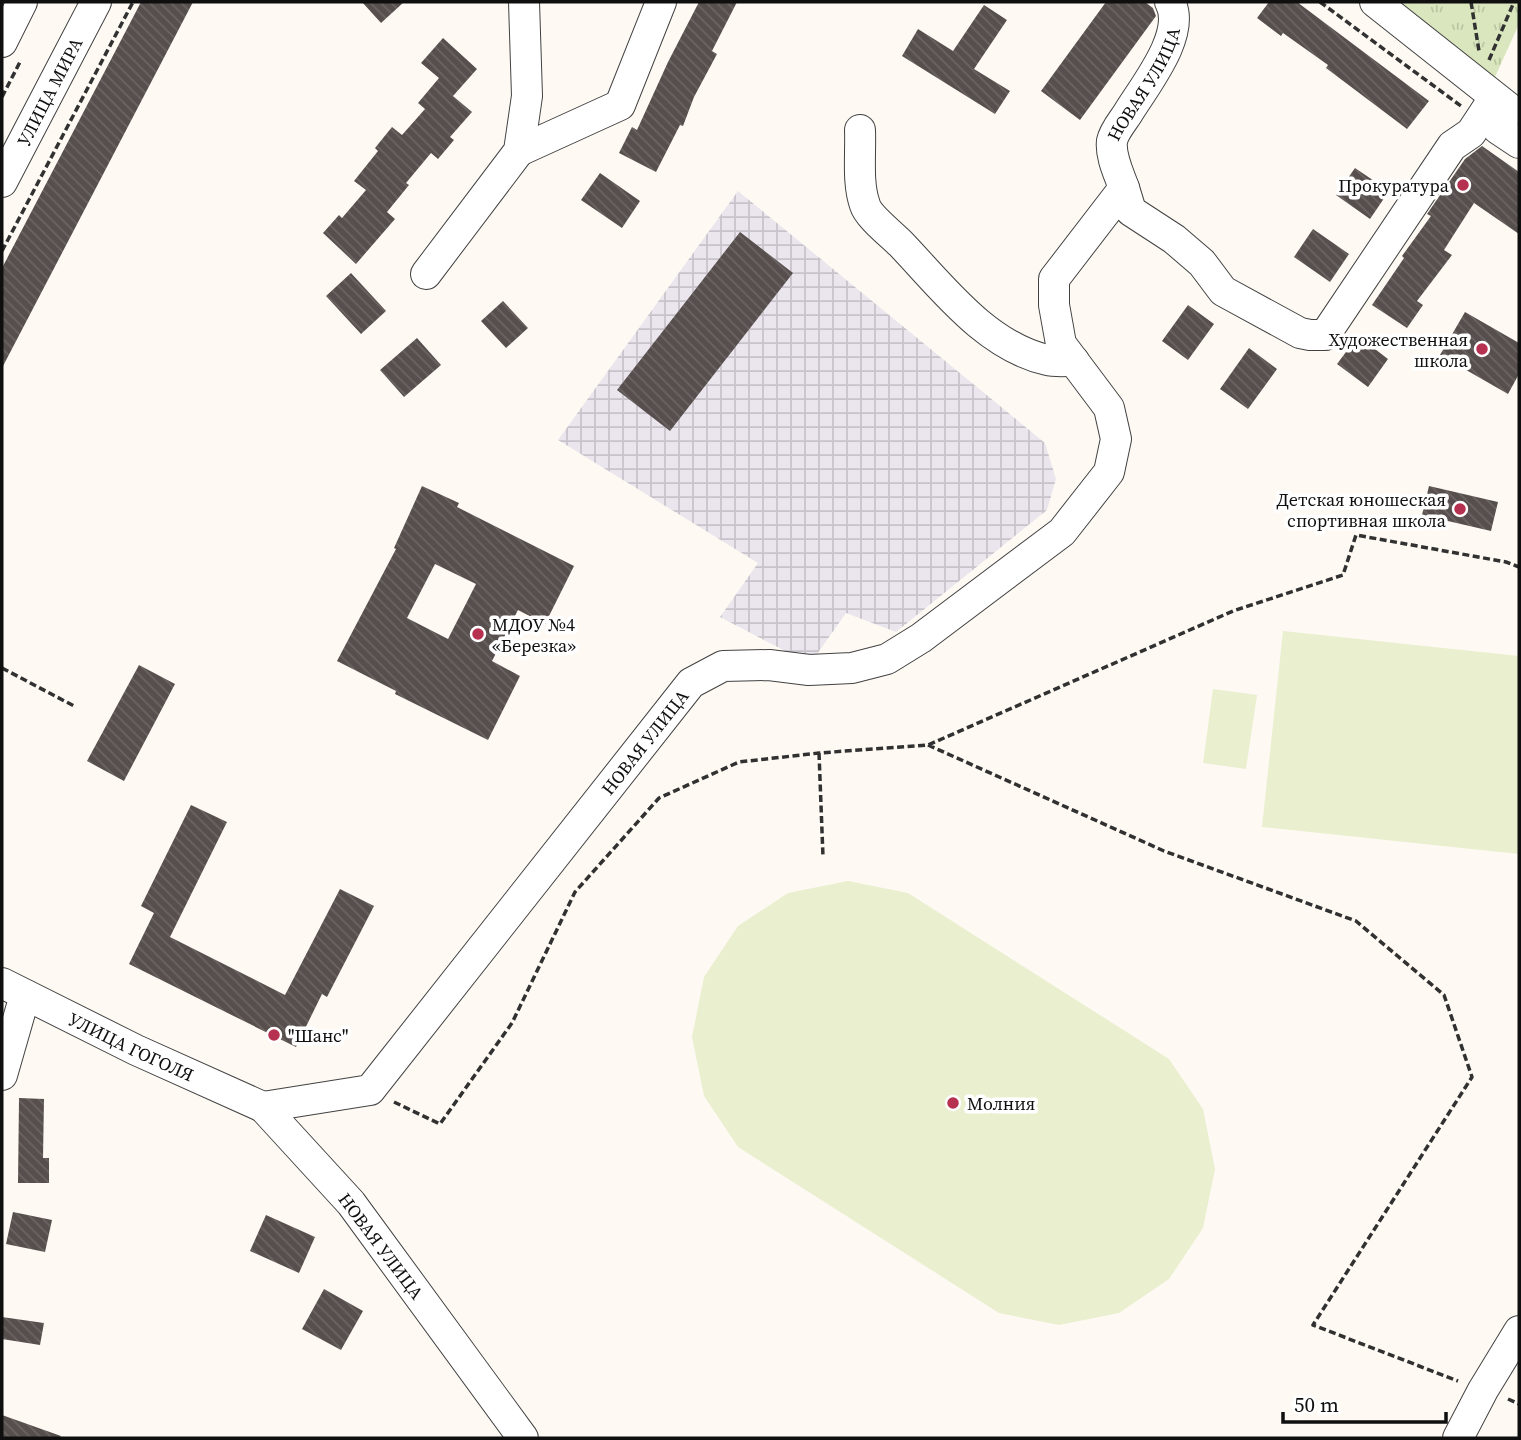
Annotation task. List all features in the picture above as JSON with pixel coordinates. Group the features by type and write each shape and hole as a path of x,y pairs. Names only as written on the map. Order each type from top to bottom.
{"street":[{"path":"2,42 22,2"},
{"name":"УЛИЦА МИРА","path":"2,182 96,2"},
{"path":"519,151 527,96 524,2"},
{"path":"426,274 519,151 620,105 661,2"},
{"name":"НОВАЯ УЛИЦА","path":"370,1090 691,683 723,667 769,665 820,669 852,668 887,659 920,638 1062,532 1109,472 1116,439 1110,408 1061,344 1054,305 1054,279 1124,188 1112,148 1113,137 1173,36 1174,9 1170,2"},
{"path":"1375,2 1507,97"},
{"path":"1124,188 1131,211 1148,225 1174,239 1202,264 1223,290 1300,332 1325,335 1452,146 1471,133 1507,97"},
{"path":"1507,97 1498,129 1519,143"},
{"path":"860,130 865,207 954,301 983,326 1035,356 1050,361 1074,361"},
{"path":"2,1074 13,989"},
{"name":"УЛИЦА ГОГОЛЯ","path":"13,989 136,1050 263,1107"},
{"path":"263,1107 370,1090"},
{"name":"НОВАЯ УЛИЦА","path":"263,1107 351,1203 523,1438"},
{"path":"1458,1438 1497,1395 1519,1331"}],"path":[{"path":"2,251 133,2"},
{"path":"1471,2 1481,61"},
{"path":"1488,61 1514,2"},
{"path":"370,1090 440,1124 512,1023 575,892 659,798 739,762 819,752 928,745 1233,611 1343,575 1356,535 1506,562 1519,567"},
{"path":"2,668 74,706"},
{"path":"928,745 1164,851 1356,921 1444,995 1472,1077 1312,1325 1519,1404"},
{"path":"819,752 823,857"}],"shaded area":[{"path":"738,191 1045,443 1056,479 1047,510 896,632 846,613 810,664 720,617 758,563 558,440"}],"green space":[{"path":"1381,2 1519,2 1519,24 1490,88"},
{"path":"1283,631 1519,656 1519,854 1262,827"},
{"path":"1213,689 1257,695 1246,769 1203,763"},
{"name":"Молния","path":"848,881 908,893 1169,1059 1203,1109 1215,1169 1203,1228 1169,1279 1119,1313 1059,1325 999,1313 738,1147 704,1096 692,1037 704,977 738,926 788,893"}],"building":[{"path":"141,2 193,2 2,368 2,268"},
{"path":"362,2 404,2 381,23"},
{"path":"699,2 737,2 712,51 717,54 694,97 683,126 680,125 656,172 619,153 632,127 637,130"},
{"path":"1106,2 1145,2 1153,8 1156,16 1080,120 1041,91"},
{"path":"1269,2 1297,2 1429,101 1407,129 1326,68 1328,65 1257,18"},
{"path":"984,5 1007,20 974,69 1010,91 995,114 902,56 918,29 953,51"},
{"path":"443,38 477,69 453,96 472,112 450,137 454,140 438,159 431,153 406,183 409,185 387,212 395,219 356,264 323,233 339,215 342,218 366,190 354,181 378,151 375,148 392,127 402,135 425,109 418,103 439,78 421,63"},
{"path":"1482,146 1519,172 1519,234 1474,203 1444,250 1452,255 1417,301 1423,305 1407,328 1372,305 1431,216 1427,214 1465,159"},
{"path":"1355,168 1389,191 1370,219 1336,195"},
{"path":"600,173 640,201 622,228 581,200"},
{"path":"1313,229 1349,254 1330,282 1294,257"},
{"path":"740,232 793,273 670,431 617,390"},
{"path":"351,273 386,311 361,334 326,296"},
{"path":"503,301 528,328 506,348 481,321"},
{"path":"1188,305 1214,324 1188,360 1162,341"},
{"name":"Художественная школа","path":"1465,312 1519,343 1519,374 1508,394 1440,355"},
{"path":"1358,336 1388,359 1368,387 1337,364"},
{"path":"417,338 441,365 404,397 380,370"},
{"path":"1249,348 1277,369 1248,409 1220,389"},
{"path":"422,486 459,503 457,507 574,566 545,624 518,610 492,661 520,676 488,740 395,694 396,691 337,661 396,549 394,548","holes":["435,564 476,584 448,639 407,618"]},
{"name":"Детская юношеская спортивная школа","path":"1429,486 1498,502 1491,531 1422,515"},
{"path":"139,665 175,684 124,781 87,761"},
{"path":"191,805 227,822 170,937 285,995 340,889 374,906 327,997 322,994 296,1047 129,964 154,913 141,906"},
{"path":"19,1098 44,1099 43,1158 49,1158 49,1183 18,1183"},
{"path":"13,1212 52,1220 45,1252 6,1244"},
{"path":"266,1215 315,1237 299,1273 250,1251"},
{"path":"324,1289 363,1311 341,1350 302,1329"},
{"path":"2,1317 44,1323 40,1345 2,1339"},
{"path":"2,1415 61,1436 2,1438"}],"place":[{"name":"Прокуратура","path":"1463,185"},
{"name":"Художественная школа","path":"1482,349"},
{"name":"Детская юношеская спортивная школа","path":"1460,509"},
{"name":"МДОУ №4 «Березка»","path":"478,634"},
{"name":"\"Шанс\"","path":"274,1035"},
{"name":"Молния","path":"953,1103"}]}
